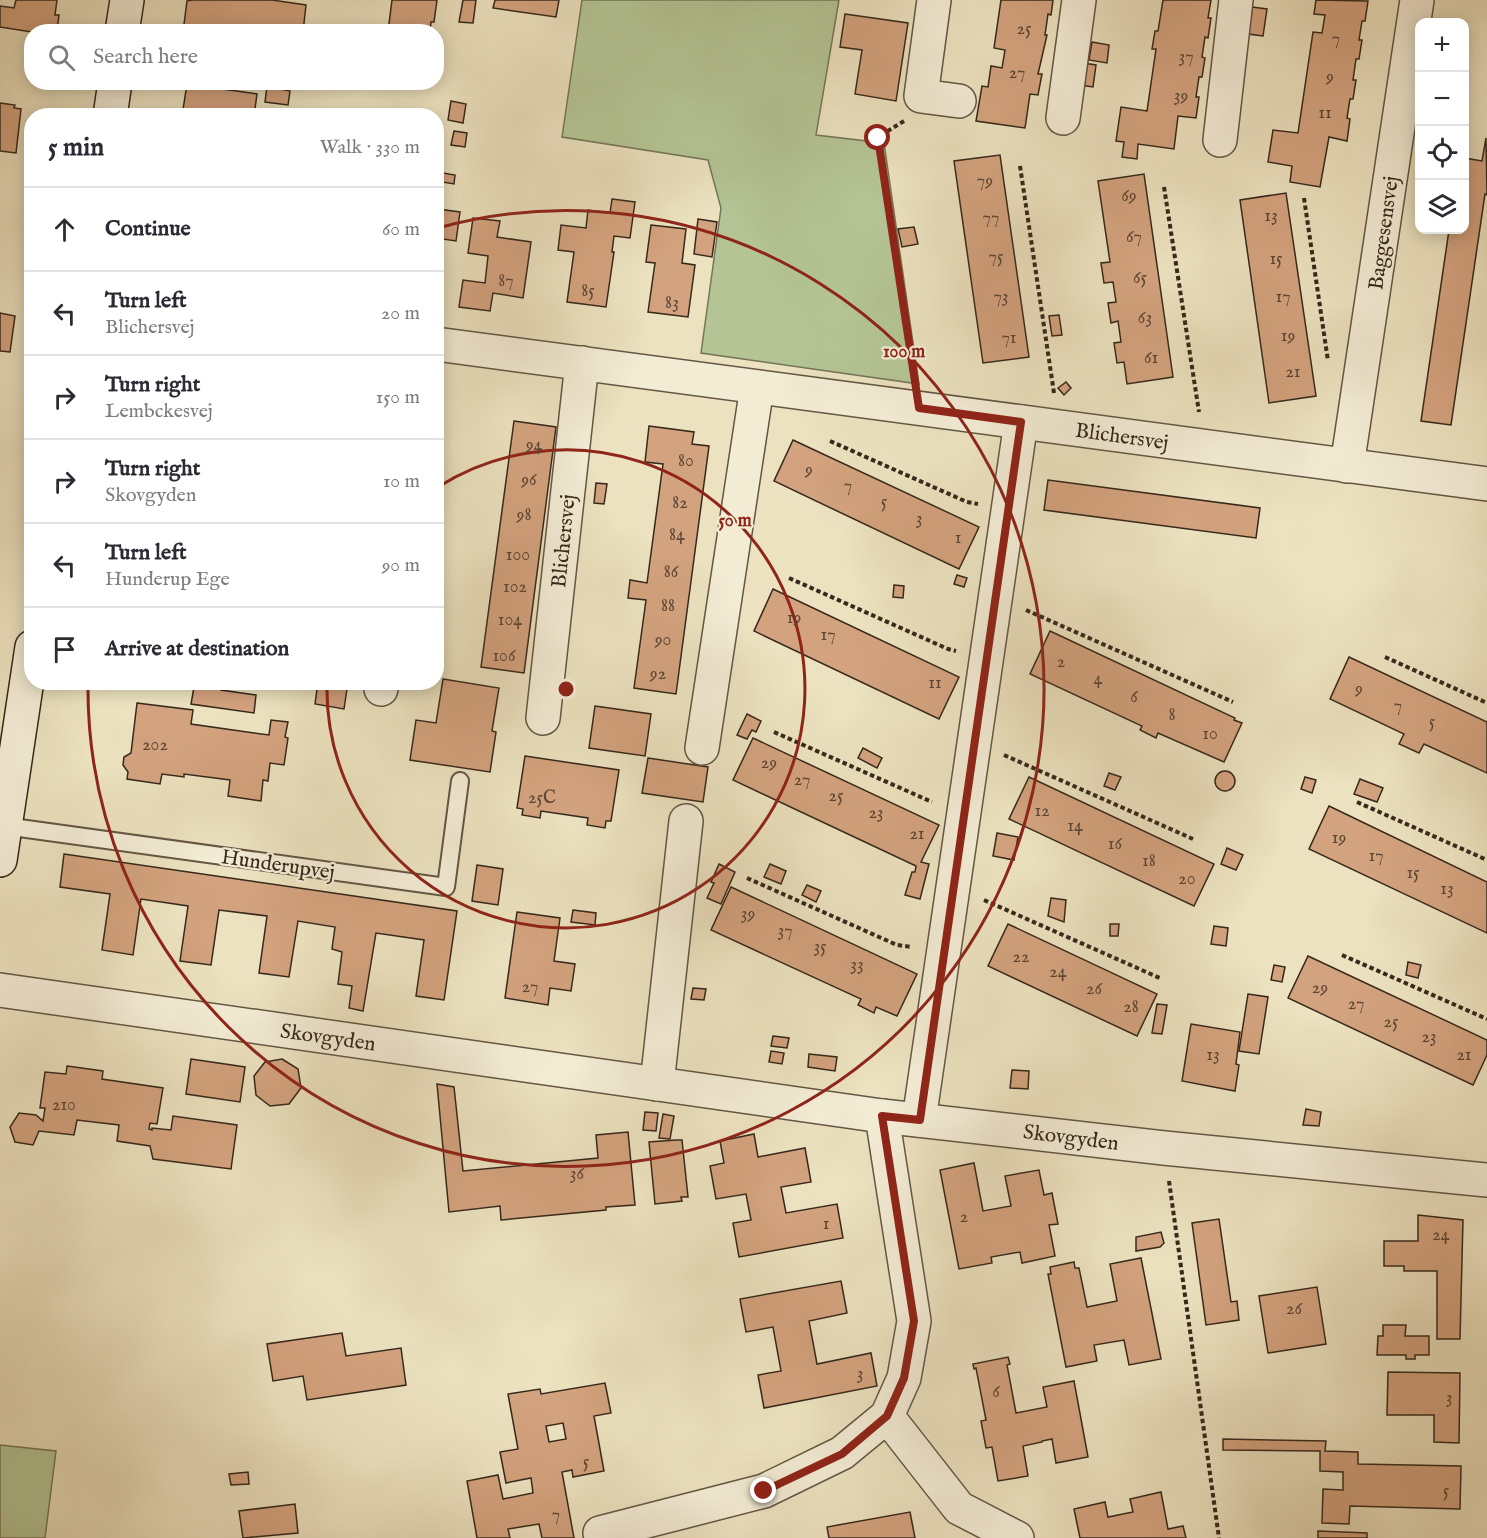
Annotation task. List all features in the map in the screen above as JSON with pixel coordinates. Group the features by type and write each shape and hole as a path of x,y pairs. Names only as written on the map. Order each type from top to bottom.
{"street":[{"path":"123,24 127,0"},
{"path":"934,0 921,96 959,101"},
{"path":"1063,118 1079,0"},
{"path":"1220,140 1236,0"},
{"name":"Baggesensvej","path":"1347,466 1417,0"},
{"path":"111,108 114,90"},
{"name":"Blichersvej","path":"444,345 1487,484"},
{"name":"Blichersvej","path":"543,718 582,363"},
{"path":"702,748 758,387"},
{"path":"920,1120 1021,422"},
{"path":"0,860 25,690"},
{"path":"657,1084 686,821"},
{"name":"Skovgyden","path":"0,990 882,1116 1164,1148 1487,1180"},
{"path":"600,1533 764,1491 842,1454 887,1416 904,1378 914,1321 882,1116"},
{"path":"887,1416 959,1508 1017,1538"}],"lane":[{"name":"Hunderupvej","path":"5,825 446,887 460,781"}],"path":[{"path":"919,408 878,138 909,118 921,96"},
{"path":"1020,166 1059,427"},
{"path":"1164,188 1204,446"},
{"path":"1304,198 1330,375 1359,394"},
{"path":"830,441 967,502"},
{"path":"789,578 948,649 986,656"},
{"path":"995,596 1233,702"},
{"path":"1385,657 1487,703"},
{"path":"774,732 944,807 964,811"},
{"path":"974,742 1193,839"},
{"path":"1357,802 1487,860"},
{"path":"747,878 897,945 944,952"},
{"path":"953,886 1162,979"},
{"path":"1342,955 1487,1019"},
{"path":"1164,1148 1219,1538"}],"green space":[{"path":"582,0 839,0 816,135 884,143 919,384 701,353 721,208 708,160 562,137"},
{"path":"0,1445 56,1451 45,1538 0,1538"}],"building":[{"path":"16,0 57,0 55,15 59,15 58,24 24,24 24,31 0,27 0,6 14,8"},
{"path":"272,0 306,5 304,24 184,24 187,1"},
{"path":"392,0 437,0 434,22 431,24 389,24"},
{"path":"463,0 476,0 473,23 459,22"},
{"path":"495,0 559,0 556,17 493,8"},
{"path":"1001,0 1053,0 1051,15 1048,14 1045,35 1047,35 1038,74 1042,74 1038,95 1030,94 1025,128 976,121 982,86 988,87 991,66 1002,68 1005,50 994,48"},
{"path":"1163,0 1211,0 1208,38 1205,37 1202,57 1205,58 1196,97 1199,97 1196,118 1178,116 1174,149 1138,144 1137,159 1122,157 1124,142 1116,141 1121,107 1147,111 1156,49 1152,49 1155,31 1158,31"},
{"path":"1316,0 1368,1 1359,40 1362,40 1359,59 1356,59 1353,99 1350,99 1347,118 1350,119 1347,141 1329,137 1320,187 1290,182 1292,166 1268,162 1273,130 1298,133 1313,32 1322,33 1325,15 1314,14"},
{"path":"1252,7 1267,9 1263,36 1248,34"},
{"path":"845,14 908,23 896,101 855,94 862,50 840,47"},
{"path":"1092,42 1109,45 1107,63 1089,60"},
{"path":"1083,63 1096,65 1093,87 1080,85"},
{"path":"186,90 229,90 257,94 255,108 183,108"},
{"path":"266,90 290,91 288,105 265,102"},
{"path":"451,101 466,104 463,123 448,120"},
{"path":"0,103 15,105 14,108 21,109 16,153 0,151"},
{"path":"454,131 467,133 465,147 451,145"},
{"path":"1486,138 1487,195 1485,194 1451,425 1421,421 1448,234 1469,234 1469,159 1482,161"},
{"path":"1000,155 1029,357 983,363 954,161"},
{"path":"444,173 455,175 454,184 444,182"},
{"path":"1144,174 1173,377 1127,384 1124,362 1117,363 1114,343 1121,342 1118,321 1111,323 1108,303 1116,302 1113,282 1104,283 1101,263 1110,262 1098,181"},
{"path":"1286,193 1316,396 1269,403 1240,200"},
{"path":"612,199 635,202 630,238 614,236 606,307 567,302 574,252 558,250 561,225 586,228 588,210 610,213"},
{"path":"444,210 460,212 456,241 444,239"},
{"path":"473,218 500,221 497,237 531,242 523,298 493,293 490,311 459,307 463,280 485,283 488,256 468,253"},
{"path":"698,219 717,222 712,257 694,254"},
{"path":"651,225 686,229 682,263 695,265 688,317 648,312 655,263 646,262"},
{"path":"914,227 918,244 902,247 898,229"},
{"path":"0,313 15,316 10,352 0,351"},
{"path":"1059,315 1062,335 1052,336 1049,316"},
{"path":"1066,382 1071,388 1064,395 1058,388"},
{"path":"514,421 556,427 524,673 481,667"},
{"path":"649,426 694,432 692,444 709,446 676,694 634,688 646,600 628,598 630,580 647,583 663,464 645,462"},
{"path":"793,440 979,527 959,569 774,481"},
{"path":"1048,480 1260,508 1256,538 1044,510"},
{"path":"596,483 607,484 604,504 594,503"},
{"path":"957,575 967,578 964,587 954,584"},
{"path":"894,585 904,586 903,598 893,597"},
{"path":"773,589 959,677 939,719 754,631"},
{"path":"1050,631 1242,723 1224,762 1158,733 1156,738 1140,730 1142,726 1030,674"},
{"path":"1349,657 1487,722 1487,773 1424,744 1419,753 1399,744 1404,734 1330,699"},
{"path":"444,679 499,688 492,731 496,732 490,772 410,760 416,720 436,723 441,690 444,690"},
{"path":"193,690 221,690 256,695 254,713 191,704"},
{"path":"317,690 347,690 344,709 315,704"},
{"path":"137,703 193,710 191,724 269,735 271,720 288,722 284,765 270,763 268,781 263,780 261,801 228,796 230,780 184,774 184,777 162,774 160,784 127,779 128,772 123,765 124,757 131,753"},
{"path":"595,706 651,714 645,756 589,748"},
{"path":"747,714 761,721 756,732 752,730 747,739 737,735"},
{"path":"753,738 939,825 921,862 929,864 920,899 905,895 916,866 733,780"},
{"path":"863,748 882,758 877,768 858,758"},
{"path":"525,756 619,770 611,821 606,821 605,828 587,825 588,818 541,811 540,818 522,815 523,809 517,808"},
{"path":"648,758 708,767 703,802 642,793"},
{"path":"1225,771 1232,774 1235,781 1232,788 1225,791 1218,788 1215,781 1218,774"},
{"path":"1109,773 1121,777 1115,790 1104,786"},
{"path":"1029,777 1214,864 1194,906 1009,819"},
{"path":"1305,777 1316,780 1312,793 1301,789"},
{"path":"1360,779 1383,788 1377,802 1354,794"},
{"path":"1329,806 1487,882 1487,933 1309,849"},
{"path":"997,833 1018,837 1014,860 993,856"},
{"path":"1227,848 1243,855 1236,870 1221,864"},
{"path":"64,854 457,911 444,1000 416,996 424,940 376,933 363,1011 349,1008 352,986 338,984 342,952 332,949 335,927 298,921 289,977 259,973 267,916 219,910 211,965 180,961 188,906 141,899 133,955 102,950 110,894 60,887"},
{"path":"719,864 735,872 721,904 707,898"},
{"path":"770,864 786,871 781,884 764,877"},
{"path":"477,865 503,869 498,905 472,901"},
{"path":"807,885 821,891 816,902 802,895"},
{"path":"731,887 917,974 897,1016 876,1007 874,1013 858,1005 861,999 711,930"},
{"path":"1051,898 1066,900 1064,922 1048,916"},
{"path":"573,910 596,913 595,925 571,922"},
{"path":"517,912 560,918 554,961 575,964 571,991 550,988 548,1005 505,998"},
{"path":"1008,924 1157,994 1137,1036 988,966"},
{"path":"1110,924 1119,924 1118,936 1110,936"},
{"path":"1214,926 1228,928 1226,946 1211,944"},
{"path":"1308,956 1487,1040 1487,1055 1473,1085 1288,998"},
{"path":"1408,962 1421,965 1418,978 1406,975"},
{"path":"1274,965 1285,967 1282,982 1271,980"},
{"path":"693,988 706,989 704,1000 691,999"},
{"path":"1248,994 1268,997 1259,1054 1239,1051"},
{"path":"1157,1004 1167,1005 1162,1034 1152,1033"},
{"path":"1191,1024 1240,1032 1235,1091 1182,1081"},
{"path":"773,1036 789,1038 787,1048 771,1046"},
{"path":"771,1051 784,1053 782,1064 769,1062"},
{"path":"809,1054 837,1057 835,1071 808,1067"},
{"path":"191,1059 245,1067 240,1102 186,1094"},
{"path":"282,1059 298,1069 301,1088 289,1104 270,1106 256,1095 254,1076 265,1062"},
{"path":"67,1066 103,1071 102,1079 163,1088 157,1124 150,1123 149,1129 171,1130 173,1116 237,1125 231,1169 153,1159 150,1146 117,1141 119,1125 77,1120 74,1135 39,1131 33,1145 15,1142 10,1127 19,1113 36,1115 43,1121 45,1108 40,1108 45,1072 66,1074"},
{"path":"1012,1070 1029,1071 1028,1089 1010,1088"},
{"path":"437,1084 454,1087 463,1171 598,1158 596,1135 628,1132 635,1205 501,1220 500,1206 449,1212"},
{"path":"1306,1109 1321,1112 1319,1126 1303,1125"},
{"path":"645,1112 658,1113 656,1131 643,1130"},
{"path":"663,1114 674,1116 670,1139 659,1138"},
{"path":"754,1134 758,1157 805,1148 811,1182 781,1187 786,1213 837,1204 843,1238 739,1257 733,1223 751,1220 746,1194 716,1199 710,1166 724,1163 720,1141"},
{"path":"682,1140 688,1197 681,1197 682,1201 655,1204 649,1142"},
{"path":"974,1163 983,1211 1011,1206 1005,1176 1039,1170 1044,1195 1052,1193 1058,1224 1049,1225 1055,1256 1022,1263 1020,1252 991,1257 992,1263 959,1269 940,1170"},
{"path":"1418,1215 1463,1220 1460,1339 1437,1339 1437,1271 1404,1271 1404,1266 1384,1266 1384,1241 1418,1241"},
{"path":"1219,1219 1231,1302 1237,1301 1239,1320 1206,1325 1192,1223"},
{"path":"1161,1232 1164,1243 1160,1247 1136,1251 1136,1237"},
{"path":"1141,1258 1161,1359 1129,1365 1124,1340 1094,1345 1097,1361 1066,1367 1048,1274 1051,1274 1050,1267 1074,1262 1075,1268 1079,1268 1087,1307 1117,1301 1110,1264"},
{"path":"841,1281 847,1313 809,1321 817,1364 871,1353 877,1386 764,1408 758,1375 781,1371 773,1327 746,1332 740,1299"},
{"path":"1317,1287 1326,1344 1268,1353 1259,1296"},
{"path":"1383,1325 1406,1325 1405,1336 1429,1336 1429,1355 1415,1355 1415,1359 1406,1359 1406,1355 1377,1355 1378,1336 1383,1336"},
{"path":"342,1333 346,1356 401,1348 406,1385 307,1400 303,1376 273,1381 267,1344"},
{"path":"1008,1357 1010,1364 1007,1365 1016,1413 1047,1407 1043,1387 1074,1381 1088,1457 1056,1463 1052,1439 1023,1446 1028,1476 998,1481 992,1447 986,1448 981,1421 986,1420 976,1368 974,1369 973,1364"},
{"path":"1388,1372 1460,1373 1459,1443 1434,1442 1434,1415 1387,1415"},
{"path":"605,1383 611,1413 594,1416 604,1471 573,1477 572,1470 562,1472 574,1538 542,1538 539,1524 508,1529 510,1538 477,1538 467,1481 498,1475 503,1499 533,1493 531,1478 506,1483 500,1452 518,1449 508,1394 540,1389 541,1394","holes":["563,1423 566,1439 549,1442 546,1426"]},
{"path":"1223,1439 1326,1441 1325,1451 1358,1452 1358,1464 1461,1466 1460,1509 1350,1506 1349,1524 1322,1523 1323,1489 1343,1490 1343,1472 1320,1471 1320,1451 1223,1450"},
{"path":"248,1472 249,1484 231,1485 229,1474"},
{"path":"1161,1492 1168,1529 1183,1526 1186,1538 1080,1538 1074,1509 1105,1502 1108,1517 1133,1512 1130,1499"},
{"path":"295,1504 298,1533 243,1538 239,1511"},
{"path":"910,1512 915,1538 829,1538 827,1527"},
{"path":"1318,1531 1367,1533 1367,1538 1318,1538"}],"route":[{"path":"764,1491 842,1454 887,1416 904,1378 914,1321 882,1116 920,1120 1021,422 919,408 878,138"}]}
